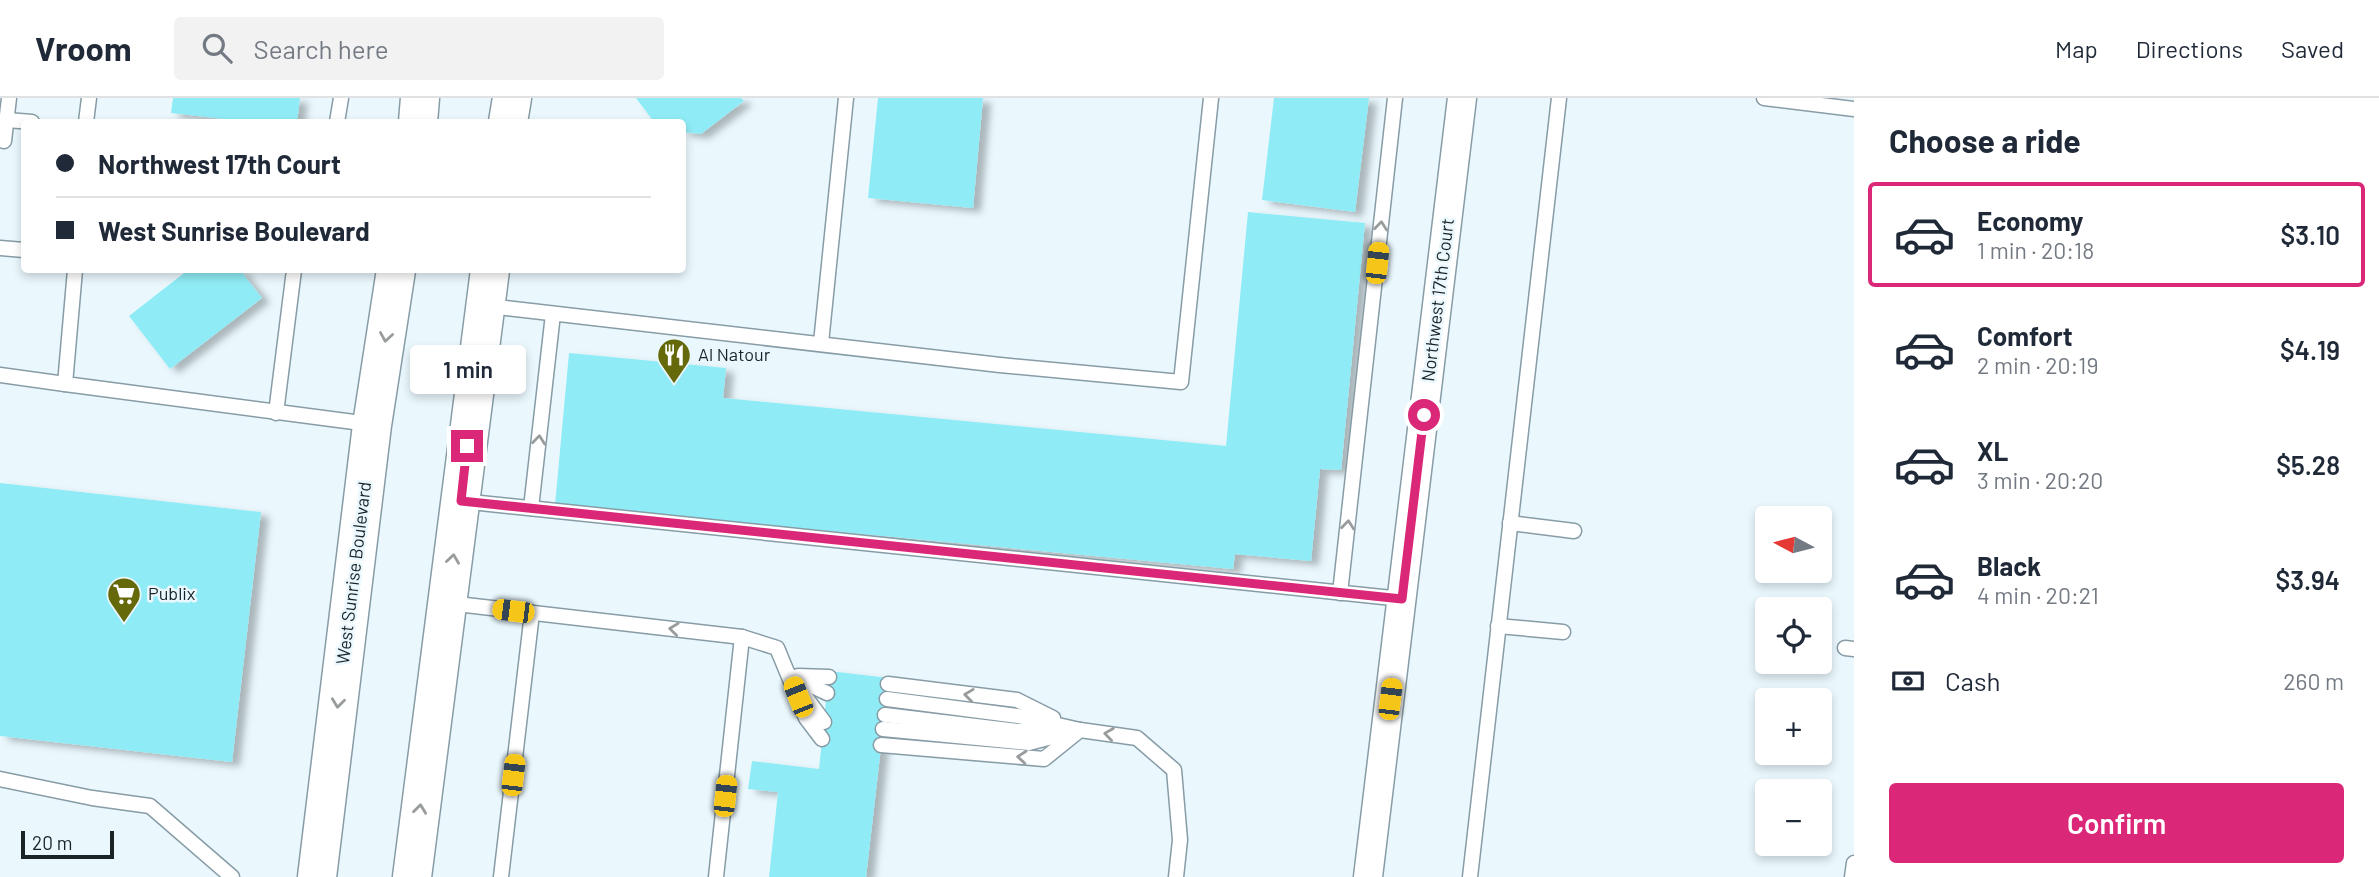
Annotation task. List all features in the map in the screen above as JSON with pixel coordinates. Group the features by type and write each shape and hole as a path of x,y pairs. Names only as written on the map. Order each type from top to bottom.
{"highway":[{"path":"418,119 420,98"},
{"path":"508,119 512,98"},
{"name":"West Sunrise Boulevard","path":"317,877 372,425 396,273"},
{"path":"412,877 488,287"}],"street":[{"name":"Northwest 17th Court","path":"1368,877 1462,98"}],"lane":[{"path":"0,140 4,141 9,98"},
{"path":"86,119 89,98"},
{"path":"338,119 341,98"},
{"path":"821,343 846,98"},
{"path":"488,287 553,314 1181,382 1211,98"},
{"path":"1340,593 1395,98"},
{"path":"1469,877 1559,98"},
{"path":"1764,98 1854,109"},
{"path":"7,120 21,121"},
{"path":"0,248 21,250"},
{"path":"65,384 75,273"},
{"path":"276,413 293,273"},
{"path":"531,508 553,314"},
{"path":"0,375 372,425"},
{"path":"461,501 1402,599"},
{"path":"1510,523 1574,530"},
{"path":"447,603 742,637 777,648 806,718 822,738"},
{"path":"501,877 532,613"},
{"path":"1498,626 1563,632"},
{"path":"716,877 742,637"},
{"path":"789,676 829,677"},
{"path":"789,676 825,708 789,676"},
{"path":"887,692 1080,730 1137,738 1174,770 1180,840 1176,877"},
{"path":"884,722 1029,743 1080,730"},
{"path":"881,745 1044,759 1080,730"},
{"path":"0,779 92,798 150,806 232,877"},
{"path":"1852,877 1854,863"}],"building":[{"path":"173,98 300,98 297,119 224,119 171,113"},
{"path":"636,98 741,98 744,101 701,134 686,132 686,119 652,119"},
{"path":"878,98 983,98 973,208 868,198"},
{"path":"1274,98 1369,98 1355,212 1262,200"},
{"path":"1248,212 1365,223 1341,470 1320,469 1311,561 1235,554 1233,569 555,505 569,353 726,368 723,398 1226,446"},
{"path":"184,273 242,273 262,298 170,369 129,316"},
{"name":"Publix","path":"0,483 261,512 232,762 0,736"},
{"path":"829,671 889,678 866,877 769,877 778,792 748,789 752,761 819,769"}],"place":[{"name":"Al Natour","path":"674,385"},
{"name":"Publix","path":"124,624"}],"route":[{"path":"467,446 461,501 1402,599 1424,415"}]}
